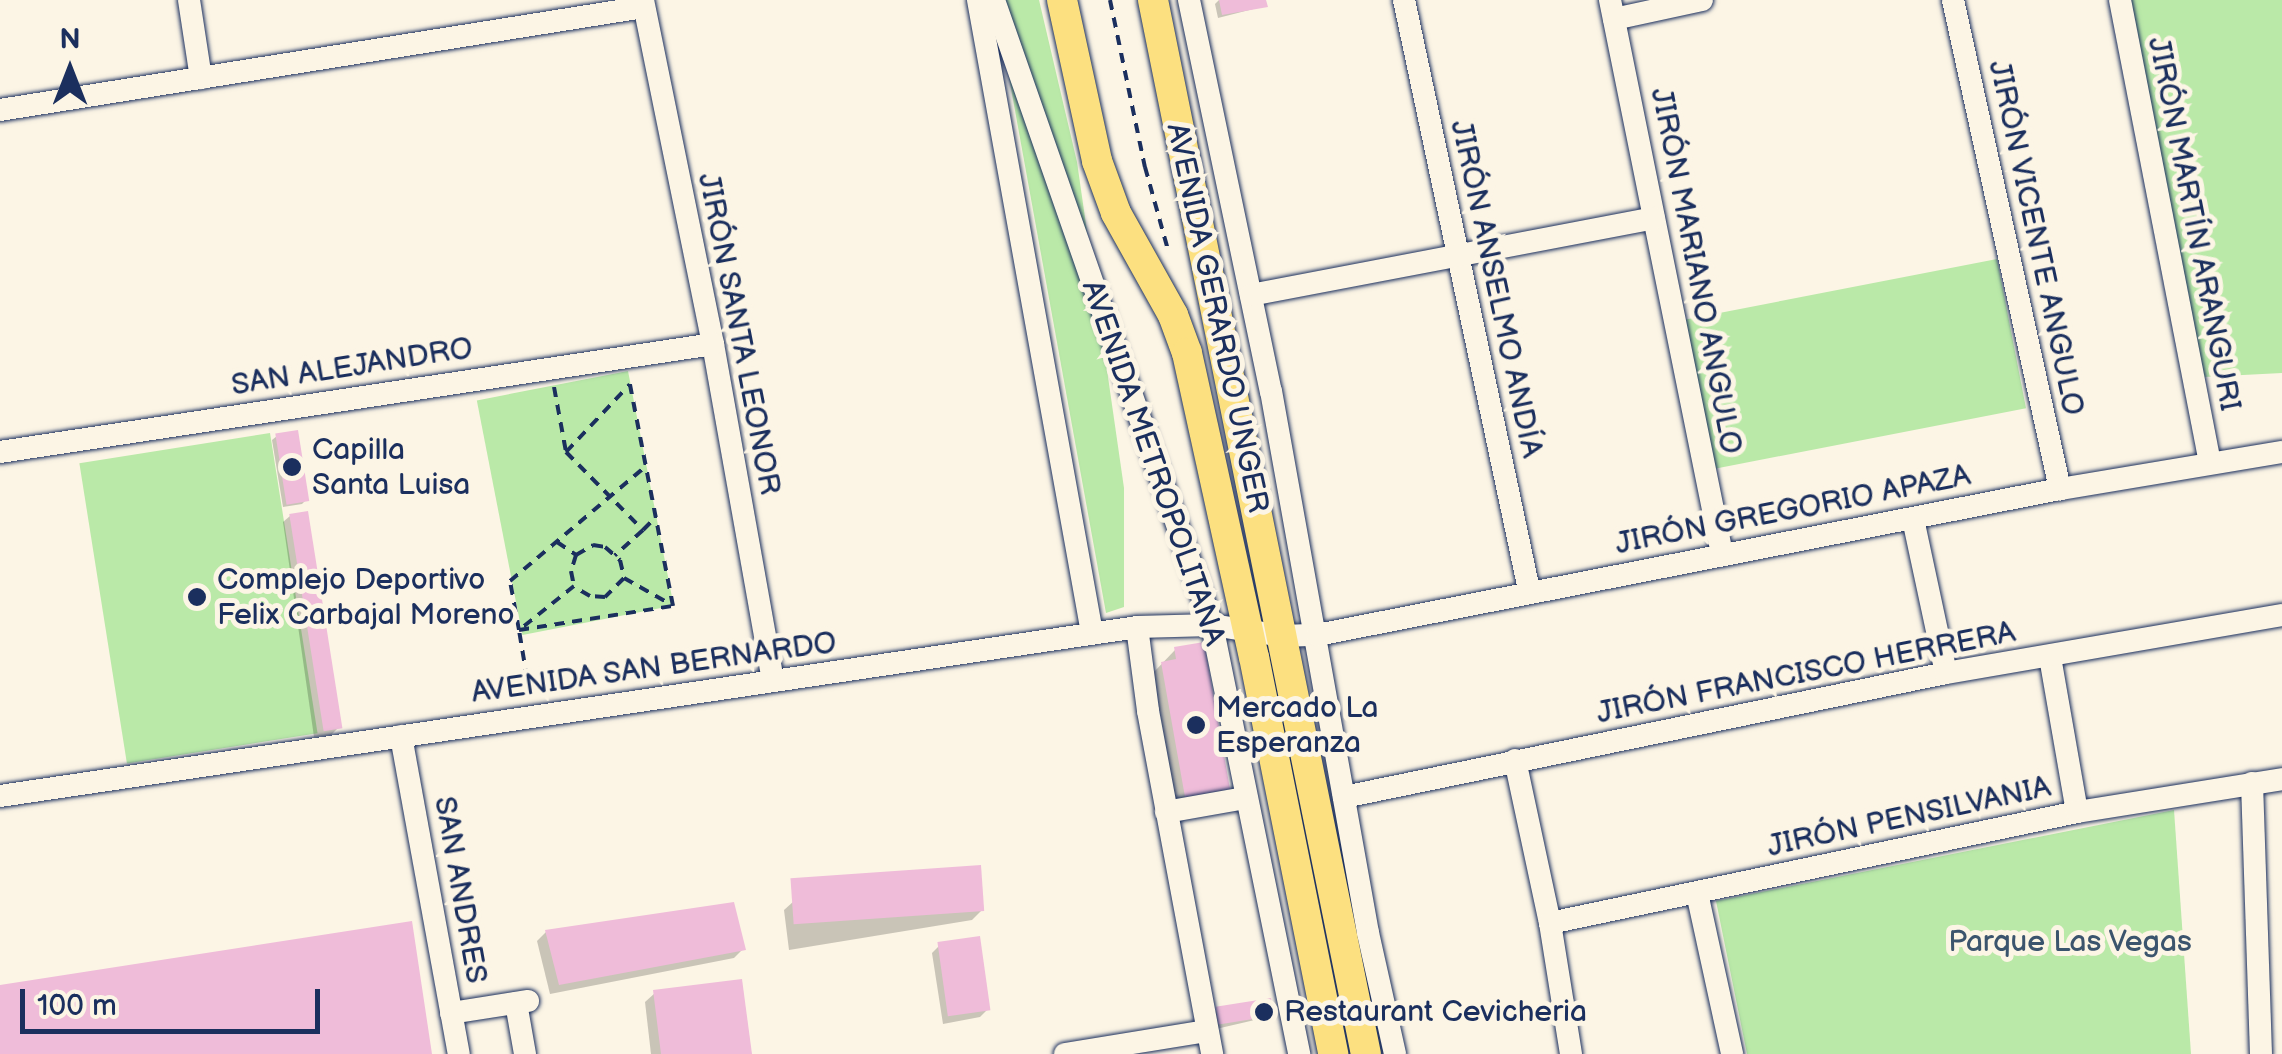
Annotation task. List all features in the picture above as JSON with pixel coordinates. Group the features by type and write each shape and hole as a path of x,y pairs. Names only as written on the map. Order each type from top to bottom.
{"main road":[{"name":"AVENIDA GERARDO UNGER","path":"1062,0 1097,160 1116,213 1173,315 1187,352 1247,628"},
{"name":"AVENIDA GERARDO UNGER","path":"1152,0 1282,636"},
{"name":"AVENIDA METROPOLITANA","path":"1247,628 1333,1054"},
{"path":"1282,636 1366,1054"}],"street":[{"path":"189,0 201,78"},
{"path":"978,0 1092,633"},
{"name":"AVENIDA METROPOLITANA","path":"994,0 1212,624 1299,1054"},
{"name":"AVENIDA GERARDO UNGER","path":"1189,0 1317,635"},
{"name":"JIRÓN ANSELMO ANDÍA","path":"1404,0 1529,590"},
{"path":"1612,10 1702,0"},
{"name":"JIRÓN VICENTE ANGULO","path":"1953,0 2060,489"},
{"name":"JIRÓN MARTÍN ARANGURI","path":"2120,0 2209,460"},
{"path":"0,110 644,3"},
{"name":"JIRÓN SANTA LEONOR","path":"644,3 713,344 773,680"},
{"name":"JIRÓN MARIANO ANGULO","path":"1612,10 1722,554"},
{"path":"1250,295 1654,218"},
{"name":"SAN ALEJANDRO","path":"0,452 713,344"},
{"name":"JIRÓN GREGORIO APAZA","path":"1317,635 1529,590 2209,460 2282,452"},
{"path":"1913,519 1946,673"},
{"name":"JIRÓN FRANCISCO HERRERA","path":"1344,797 1946,673 2282,615"},
{"name":"AVENIDA SAN BERNARDO","path":"0,796 1136,626 1212,624 1282,636 1317,635"},
{"path":"1066,1054 1209,1043 1136,626"},
{"path":"1317,635 1344,797 1395,1054"},
{"path":"2050,656 2077,812"},
{"name":"SAN ANDRES","path":"401,736 459,1054"},
{"path":"1516,760 1550,922 1571,1054"},
{"name":"JIRÓN PENSILVANIA","path":"1550,922 2077,812 2282,779"},
{"path":"2252,783 2261,1054"},
{"path":"1166,812 1245,798"},
{"path":"1697,892 1732,1054"},
{"path":"452,1013 522,1002 525,1054"}],"path":[{"path":"624,357 673,606"},
{"path":"551,368 566,452 642,530"},
{"path":"566,452 630,384"},
{"path":"534,716 510,581 646,466"},
{"path":"615,555 656,517"},
{"path":"557,542 576,555"},
{"path":"624,578 604,597 590,596 574,586 571,571 576,555 593,545 615,555 624,578 673,606"},
{"path":"519,630 574,586"},
{"path":"519,630 673,606"}],"green space":[{"path":"995,0 1039,0 1077,162 1124,488 1124,607 1106,613"},
{"path":"2131,0 2282,0 2282,373 2204,377"},
{"path":"1997,259 2026,408 1715,469 1686,319"},
{"path":"628,371 674,606 522,635 477,400"},
{"name":"Complejo Deportivo Felix Carbajal Moreno","path":"270,433 318,733 127,763 79,463"},
{"name":"Parque Las Vegas","path":"2174,810 2191,1054 1747,1054 1716,901"}],"building":[{"path":"1219,0 1266,0 1268,7 1222,15"},
{"name":"Capilla Santa Luisa","path":"298,430 309,501 287,505 275,434"},
{"path":"308,511 342,728 324,731 289,514"},
{"name":"Mercado La Esperanza","path":"1204,642 1230,789 1185,797 1161,662 1176,659 1174,647"},
{"path":"981,865 984,911 794,924 790,878"},
{"path":"734,902 746,950 559,985 545,930"},
{"path":"412,921 432,1054 0,1054 0,985"},
{"path":"980,936 990,1010 948,1016 937,942"},
{"path":"742,979 752,1054 661,1054 653,990"},
{"path":"1271,998 1274,1016 1219,1025 1216,1007"}],"place":[{"name":"Capilla Santa Luisa","path":"292,467"},
{"name":"Complejo Deportivo Felix Carbajal Moreno","path":"197,597"},
{"name":"Mercado La Esperanza","path":"1196,725"},
{"name":"Restaurant Cevicheria","path":"1264,1012"}]}
